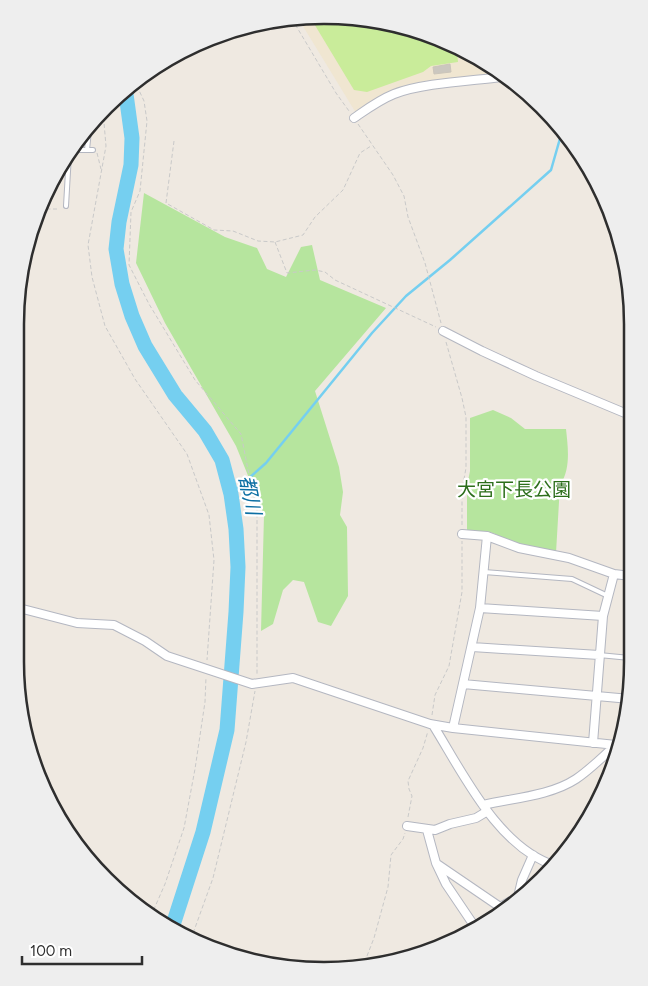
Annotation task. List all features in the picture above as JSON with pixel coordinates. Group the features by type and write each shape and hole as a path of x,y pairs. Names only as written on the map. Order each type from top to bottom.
{"street":[{"path":"354,118 381,100 396,93 419,87 496,78"},
{"path":"443,330 482,352 624,413"},
{"path":"462,534 487,536 519,548 569,558 614,574 624,575"},
{"path":"453,728 480,608 487,536"},
{"path":"593,743 603,616 614,574"},
{"path":"480,608 603,616"},
{"path":"24,609 77,623 114,625 145,641 167,656 254,684 293,678 432,724 453,728 613,744"},
{"path":"472,647 599,655"},
{"path":"463,684 622,698"},
{"path":"432,724 485,808 516,842 547,863"},
{"path":"407,826 435,830 450,824 470,820 485,808 565,785 586,772 611,749"},
{"path":"427,830 436,863 446,884 472,923"},
{"path":"520,890 533,855"},
{"path":"436,863 499,906"}],"lane":[{"path":"87,150 88,139"},
{"path":"79,150 93,150"},
{"path":"66,206 68,167"},
{"path":"484,572 572,579 608,596"},
{"path":"599,655 624,657"}],"path":[{"path":"296,25 336,93 393,175 404,196 408,218 425,263 466,417 467,460 462,490 462,592 449,666 435,695 432,724 408,781 412,796 407,826 403,839 391,855 388,886 374,938 367,956"},
{"path":"138,88 144,100 147,121 140,191 131,212 130,265 149,304 195,380 240,434 257,507 254,684 246,742 213,878 193,932"},
{"path":"104,120 106,146 88,245 92,276 104,326 136,379 187,454 210,515 214,560 202,721 184,828 165,884 154,910"},
{"path":"174,141 166,203 214,230 233,231 258,241 275,242 303,235 315,217 343,190 360,153 372,145"},
{"path":"93,150 97,152 102,170"},
{"path":"47,209 64,208 66,206"},
{"path":"275,242 287,273 315,270 325,272 335,280 443,330"}],"shaded area":[{"path":"302,24 344,24 402,34 457,55 492,75 413,86 356,113"}],"green space":[{"path":"314,24 363,26 402,34 457,55 458,62 431,66 423,72 367,92 354,90"},
{"path":"144,193 225,237 257,248 267,269 286,277 301,247 312,245 320,280 386,308 315,391 339,467 343,492 340,515 347,527 348,596 331,626 318,622 304,582 293,580 283,590 273,624 261,631 264,515 236,446 165,323 136,263"},
{"name":"大宮下長公園","path":"493,410 511,418 525,429 566,429 568,458 566,472 560,485 556,553 522,547 493,533 467,530 470,418"}],"building":[{"path":"450,64 451,72 434,74 433,67"}],"waterway":[{"name":"都川","path":"126,98 132,138 131,165 119,222 116,249 122,284 132,316 145,346 175,395 205,431 222,460 231,494 236,529 238,567 236,612 227,730 203,832 174,922"},
{"path":"231,494 266,463 372,333 406,296 450,260 551,170 560,138"}]}
